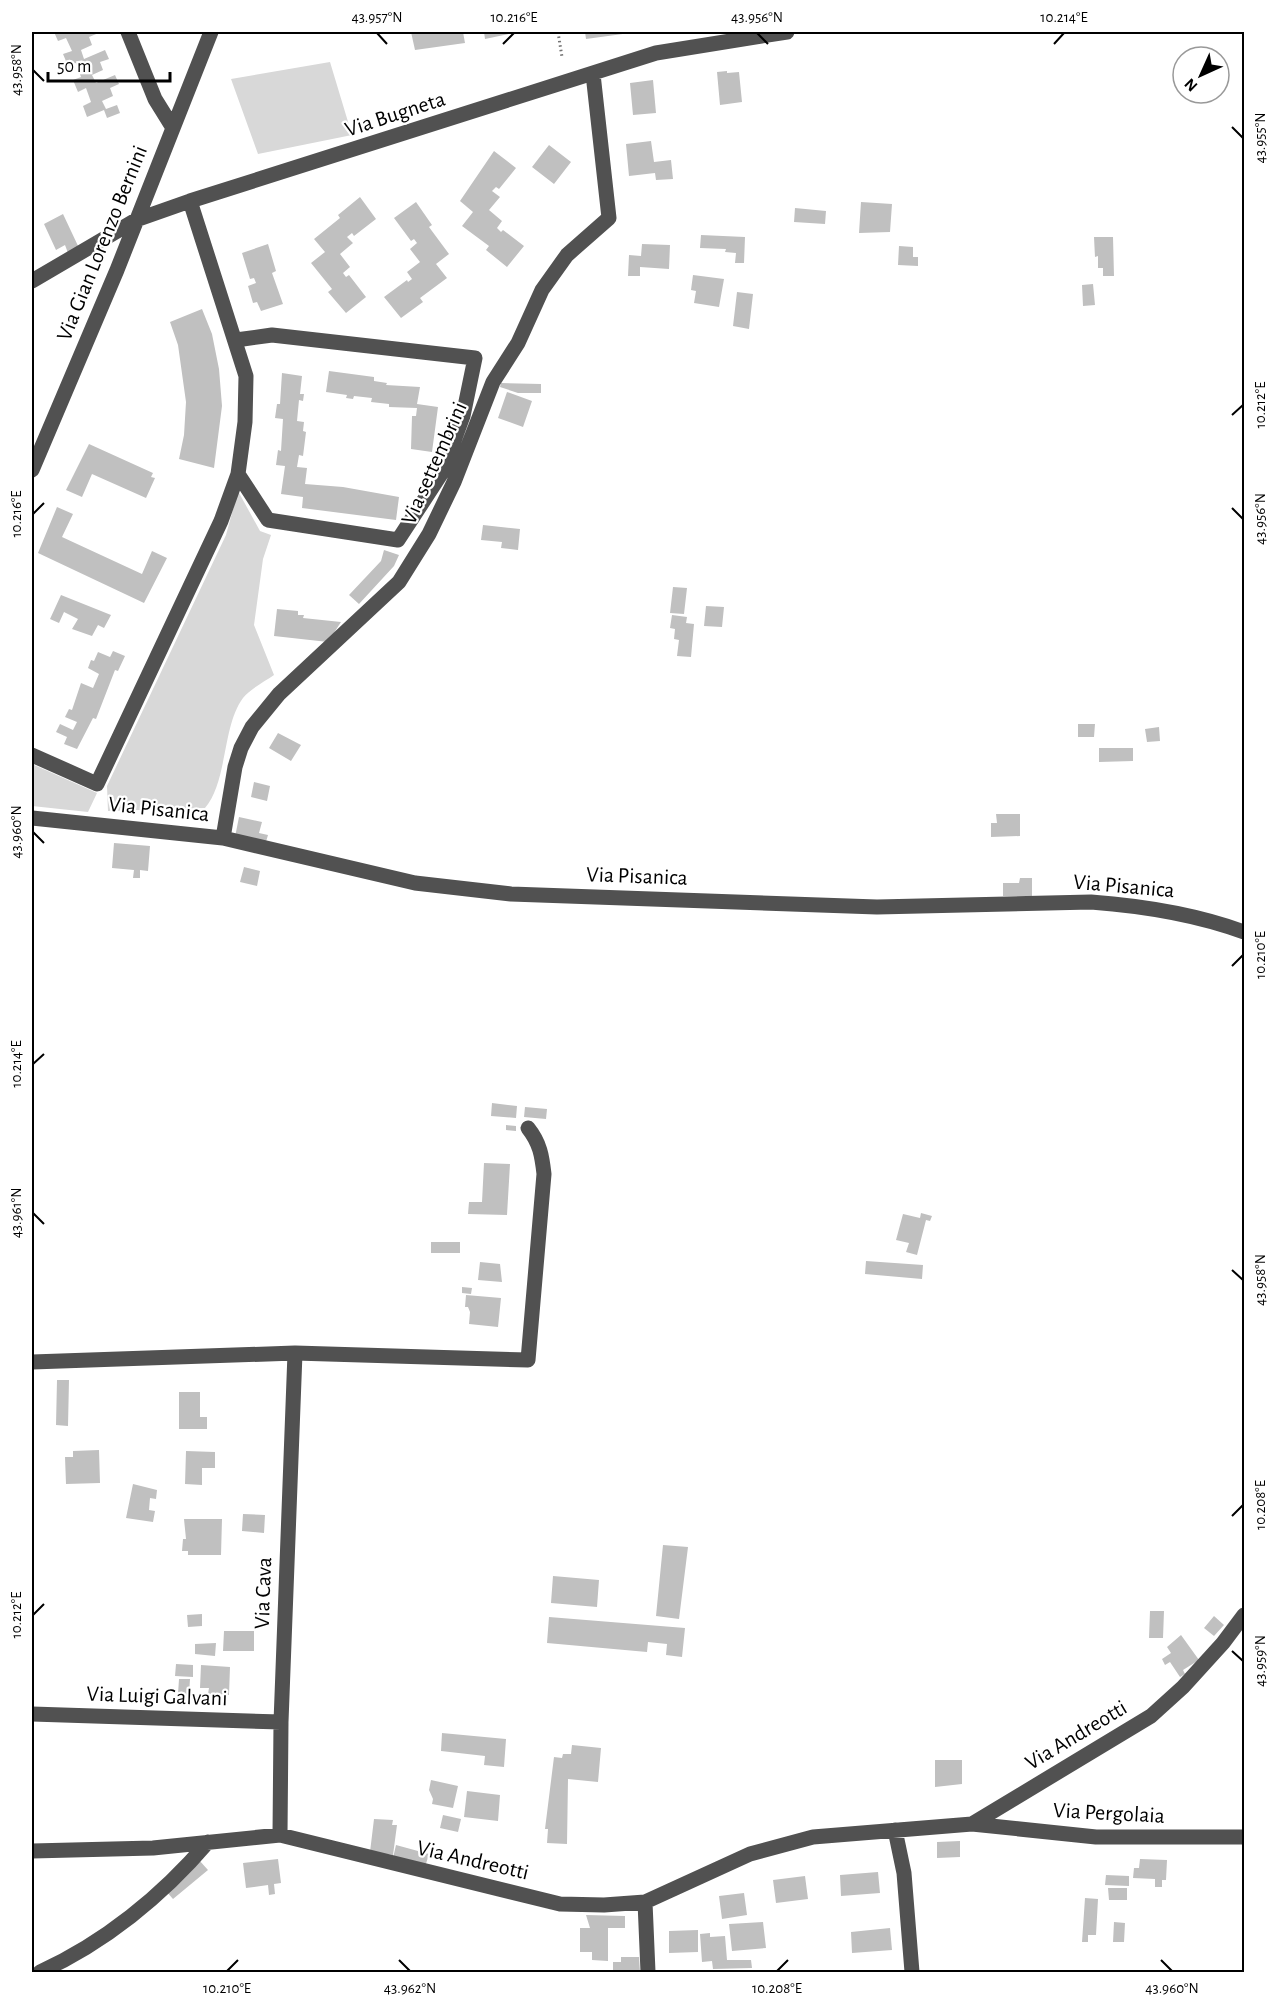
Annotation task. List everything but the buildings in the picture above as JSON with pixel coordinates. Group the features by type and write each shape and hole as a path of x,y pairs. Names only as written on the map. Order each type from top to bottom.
{"street":[{"path":"128,32 154,99 173,128"},
{"name":"Via Gian Lorenzo Bernini","path":"32,470 117,270 211,32"},
{"name":"Via Bugneta","path":"32,281 136,220 190,201 656,53 787,32"},
{"name":"Via settembrini","path":"223,838 235,767 241,748 252,727 279,694 399,582 429,534 454,482 493,382 518,342 542,290 567,255 609,218 593,74"},
{"path":"32,755 97,784 221,521 238,474 245,422 246,376 190,201"},
{"path":"236,340 273,335 475,358 463,416 443,471 398,540 268,520 238,474"},
{"name":"Via Pisanica","path":"32,818 223,838 415,883 511,894 878,907 1091,902 1133,906 1208,919 1245,932"},
{"path":"32,1362 295,1353 528,1360 544,1174 542,1154 536,1138 528,1128"},
{"name":"Via Cava","path":"279,1834 295,1353"},
{"name":"Via Andreotti","path":"32,1851 153,1848 279,1834 422,1872 560,1904 604,1905 645,1902 761,1851 813,1837 972,1824 1151,1716 1183,1687 1245,1615"},
{"name":"Via Luigi Galvani","path":"32,1714 281,1722"},
{"name":"Via Pergolaia","path":"972,1824 1096,1837 1245,1837"},
{"path":"895,1830 904,1873 912,1972"},
{"path":"40,1972 69,1959 135,1914 193,1860 208,1842"},
{"path":"645,1902 648,1972"}],"path":[{"path":"558,32 562,57"}],"shaded area":[{"path":"330,62 352,135 258,154 231,79"},
{"path":"238,491 260,531 271,535 263,559 254,625 274,675 246,695 236,710 218,783 205,808 108,811 107,786 226,535"},
{"path":"32,764 97,793 88,812 32,806"}]}
